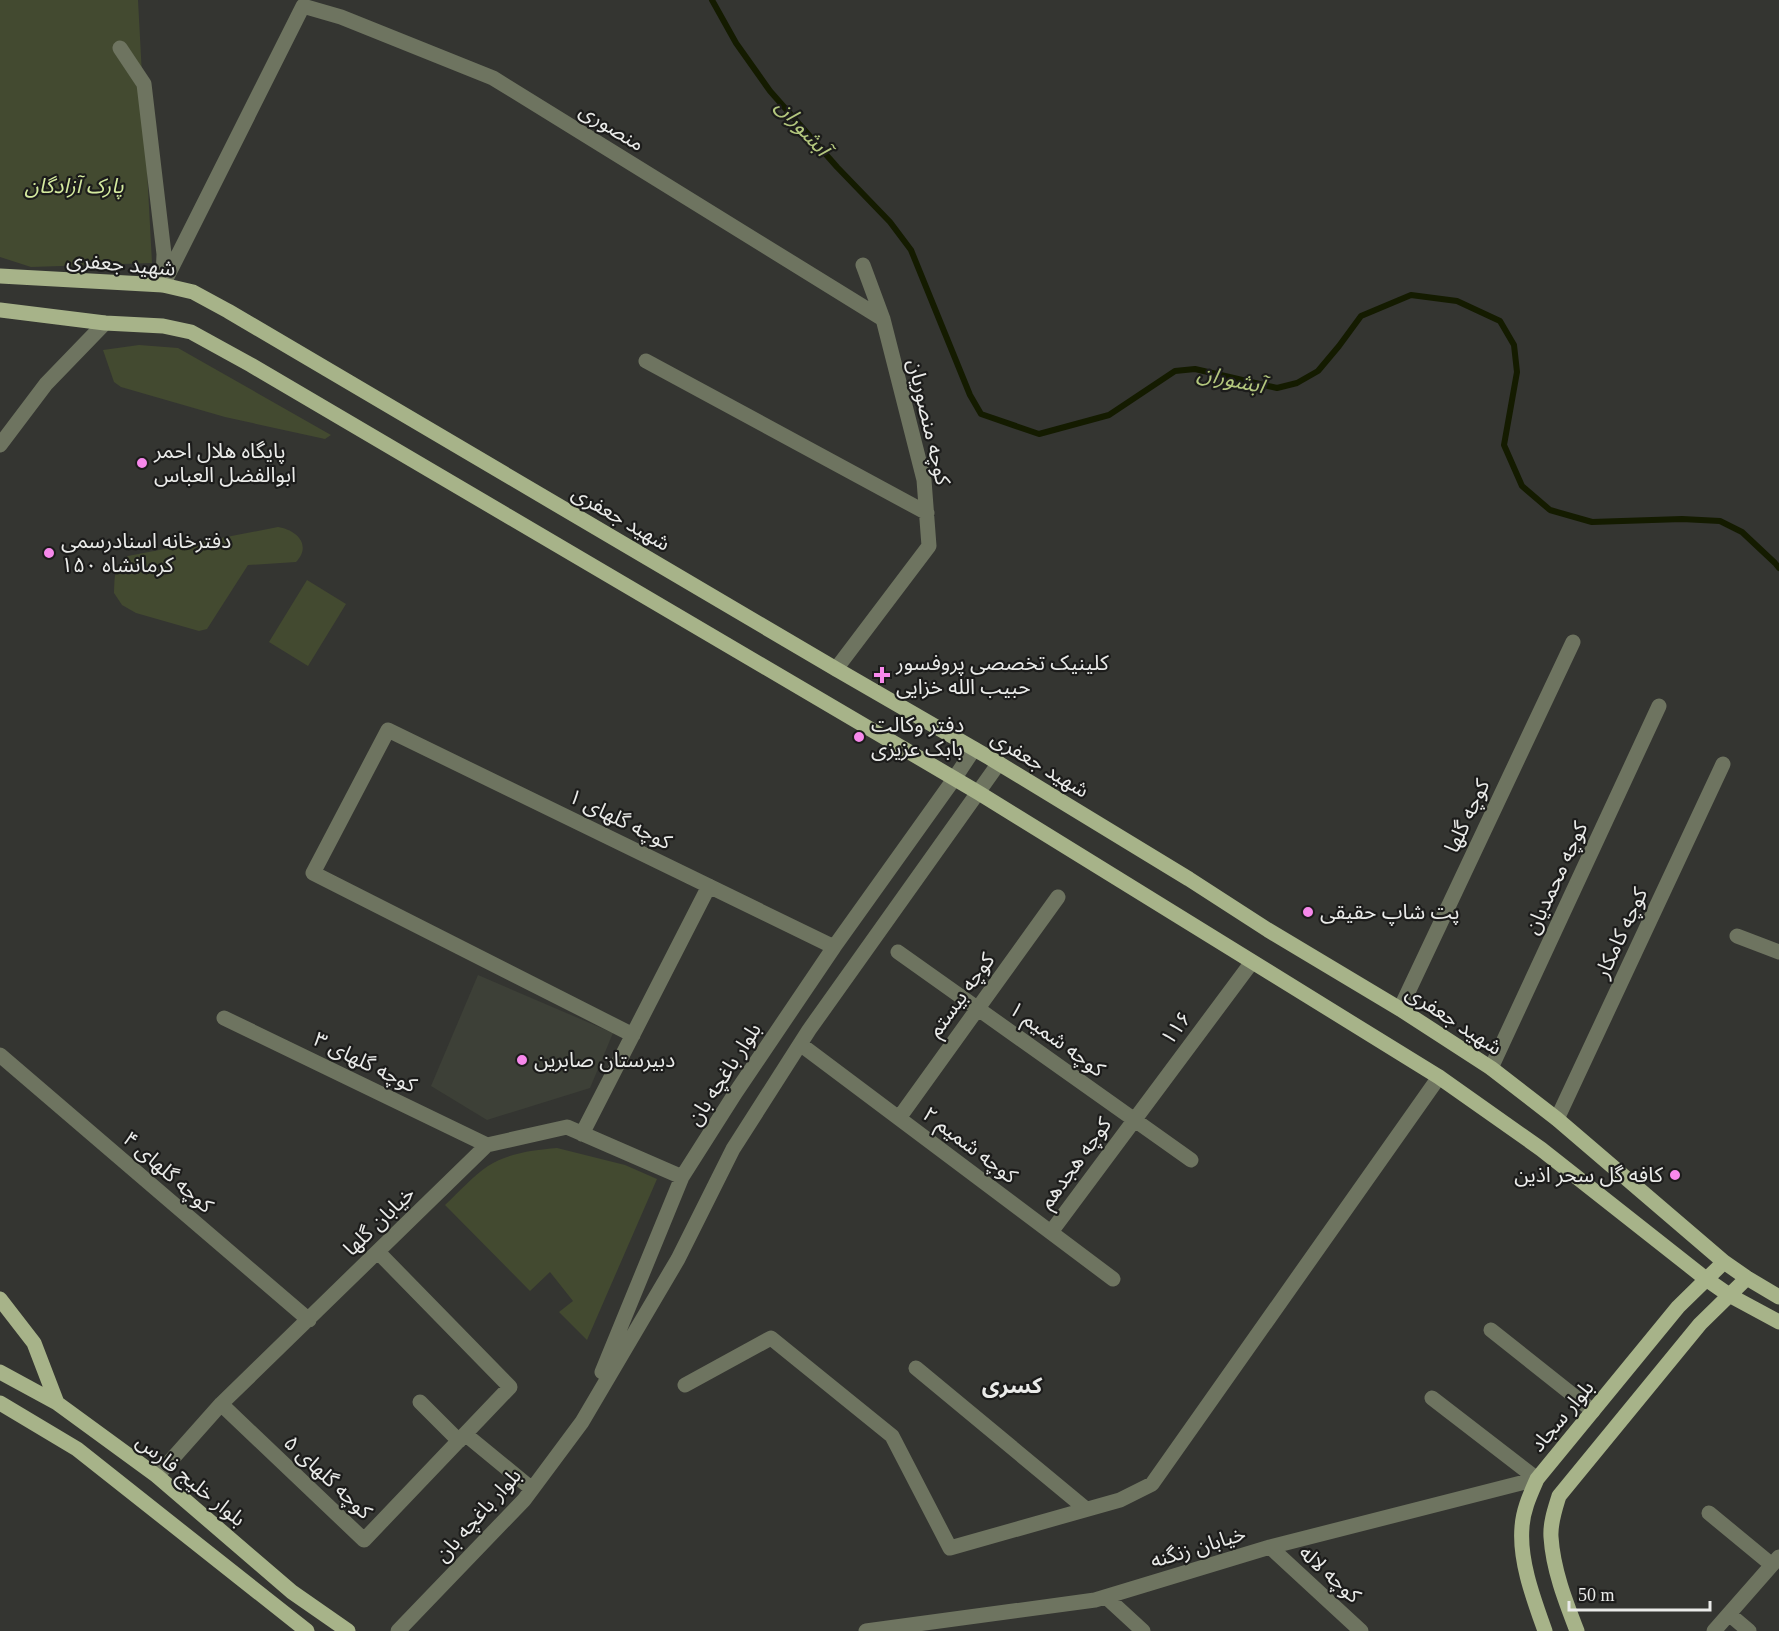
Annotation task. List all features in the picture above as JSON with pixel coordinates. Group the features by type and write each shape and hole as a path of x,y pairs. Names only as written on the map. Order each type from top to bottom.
{"main road":[{"name":"شهید جعفری","path":"0,276 163,285 193,292 228,312 999,763 1400,1009 1491,1068 1557,1119 1724,1262 1779,1297"},
{"path":"0,310 105,323 163,326 191,332 261,371 954,778 1439,1077 1541,1149 1706,1279 1729,1295 1778,1317"},
{"name":"بلوار سجاد","path":"1545,1631 1528,1584 1522,1528 1526,1504 1537,1479 1678,1307 1724,1262"},
{"path":"1577,1631 1560,1585 1550,1535 1559,1496 1700,1324 1747,1278"},
{"path":"0,1299 34,1343 57,1403"},
{"name":"بلوار خلیج فارس","path":"0,1372 57,1403 157,1476 292,1592 348,1631"},
{"path":"0,1403 77,1449 307,1631"},
{"path":"1537,1479 1559,1496"}],"street":[{"name":"منصوری","path":"163,285 303,6 341,17 493,78 883,319"},
{"path":"120,48 144,84 164,254 163,285"},
{"name":"کوچه منصوریان","path":"836,669 929,546 924,480 883,319 863,265"},
{"path":"0,445 46,384 105,323"},
{"path":"646,361 927,513"},
{"name":"کوچه گلها","path":"1400,1009 1573,642"},
{"name":"کوچه محمدیان","path":"1491,1068 1659,706"},
{"name":"کوچه گلهای ۱","path":"633,1035 313,873 388,730 834,947"},
{"name":"بلوار باغچه بان","path":"582,1422 682,1177 736,1092 834,947 974,749"},
{"name":"بلوار باغچه بان","path":"398,1631 524,1500 582,1422 678,1260 733,1149 800,1044 999,763"},
{"name":"کوچه کامکار","path":"1557,1119 1723,765"},
{"path":"940,799 947,796 960,802 963,809 962,817"},
{"path":"582,1134 710,886"},
{"name":"کوچه بیستم","path":"899,1118 1058,897"},
{"path":"1737,936 1779,952"},
{"name":"کوچه شمیم ۱","path":"898,952 1191,1160"},
{"name":"۱۱۶","path":"1133,1119 1252,962"},
{"name":"کوچه گلهای ۳","path":"224,1018 487,1145"},
{"name":"کوچه شمیم ۲","path":"800,1044 1113,1279"},
{"name":"کوچه گلهای ۴","path":"0,1055 309,1320"},
{"path":"685,1385 771,1338 892,1436 950,1548 1120,1500 1152,1484 1439,1077"},
{"name":"کوچه هجدهم","path":"1051,1232 1133,1119"},
{"path":"487,1145 567,1127 682,1177"},
{"name":"خیابان گلها","path":"157,1476 220,1404 487,1145"},
{"path":"378,1252 510,1387 462,1437"},
{"path":"1491,1330 1593,1411"},
{"path":"916,1368 1086,1509"},
{"path":"1432,1398 1537,1479"},
{"path":"420,1402 462,1437 532,1489"},
{"name":"کوچه گلهای ۵","path":"220,1404 364,1540 462,1437"},
{"name":"خیابان زنگنه","path":"867,1631 922,1627 1095,1600 1270,1547 1537,1479"},
{"path":"1709,1513 1775,1561 1714,1631"},
{"name":"کوچه لاله","path":"1270,1547 1361,1631"},
{"path":"1106,1597 1143,1631"},
{"path":"1729,1614 1749,1631"}],"shaded area":[{"name":"دبیرستان صابرین","path":"478,975 613,1033 590,1088 487,1120 431,1086"}],"green space":[{"name":"پارک آزادگان","path":"0,0 138,0 152,263 31,267 0,257"},
{"path":"139,345 178,348 331,435 325,439 225,417 121,387 114,382 103,350"},
{"path":"278,527 291,531 300,539 303,550 301,556 296,562 248,565 207,629 199,631 136,613 122,605 114,593 117,568 128,556"},
{"path":"307,580 346,604 308,666 269,642"},
{"path":"557,1148 625,1165 657,1179 587,1340 559,1312 573,1301 550,1272 530,1291 445,1205 488,1166 521,1153"}],"waterway":[{"name":"آبشوران","path":"712,0 736,43 770,91 837,167 890,222 911,250 970,395 981,414 1039,434 1109,415 1175,371 1195,369 1277,388 1297,383 1318,371 1361,316 1411,295 1457,301 1500,321 1514,345 1517,372 1504,445 1522,486 1550,510 1592,522 1682,519 1720,521 1742,532 1779,568"}],"place":[{"name":"پایگاه هلال احمر ابوالفضل العباس","path":"142,463"},
{"name":"دفترخانه اسنادرسمی ۱۵۰ کرمانشاه","path":"49,553"},
{"name":"کلینیک تخصصی پروفسور حبیب الله خزایی","path":"882,675"},
{"name":"دفتر وکالت بابک عزیزی","path":"859,737"},
{"name":"پت شاپ حقیقی","path":"1308,912"},
{"name":"دبیرستان صابرین","path":"522,1060"},
{"name":"کافه گل سحر اذین","path":"1675,1175"}],"district":[{"name":"کسری","path":"1012,1385"}]}
